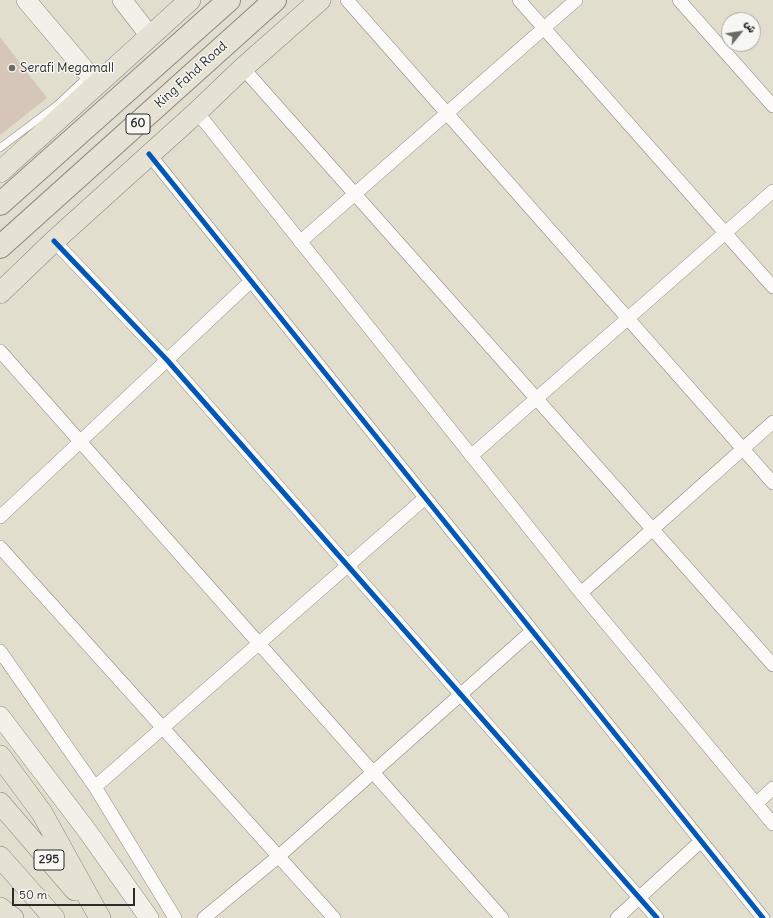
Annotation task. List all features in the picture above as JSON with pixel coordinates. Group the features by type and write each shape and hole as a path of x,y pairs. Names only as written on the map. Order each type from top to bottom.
{"highway":[{"name":"60","path":"0,204 229,0"},
{"name":"King Fahd Road","path":"0,247 276,0"}],"main road":[{"path":"26,0 93,80"},
{"path":"122,0 150,36"},
{"path":"0,172 93,80 150,36 190,0"},
{"path":"0,293 149,154 320,0"},
{"path":"0,716 88,832 149,918"},
{"path":"0,756 42,813 99,918"},
{"name":"295","path":"0,803 99,918"},
{"name":"295","path":"0,857 54,918"},
{"path":"0,908 13,918"}],"street":[{"path":"347,0 773,483"},
{"path":"519,0 773,287"},
{"path":"300,242 576,0"},
{"path":"679,0 773,106"},
{"path":"243,68 354,195 773,665"},
{"path":"197,112 581,593 773,824"},
{"path":"149,154 763,918"},
{"path":"471,456 773,191"},
{"path":"54,241 167,360 657,918"},
{"path":"0,517 251,281"},
{"path":"0,351 502,918"},
{"path":"581,593 773,422"},
{"path":"95,787 425,498"},
{"path":"0,547 334,918"},
{"path":"204,918 279,856 532,630"},
{"path":"0,651 95,787 175,918"},
{"path":"756,804 773,788"},
{"path":"617,918 701,842"}],"lane":[{"path":"0,148 93,80"}],"building":[{"name":"Serafi Megamall","path":"0,37 47,98 0,135"}],"cycle path":[{"path":"149,154 763,918"},
{"path":"54,241 167,360 657,918"}],"place":[{"name":"Serafi Megamall","path":"12,68"}]}
